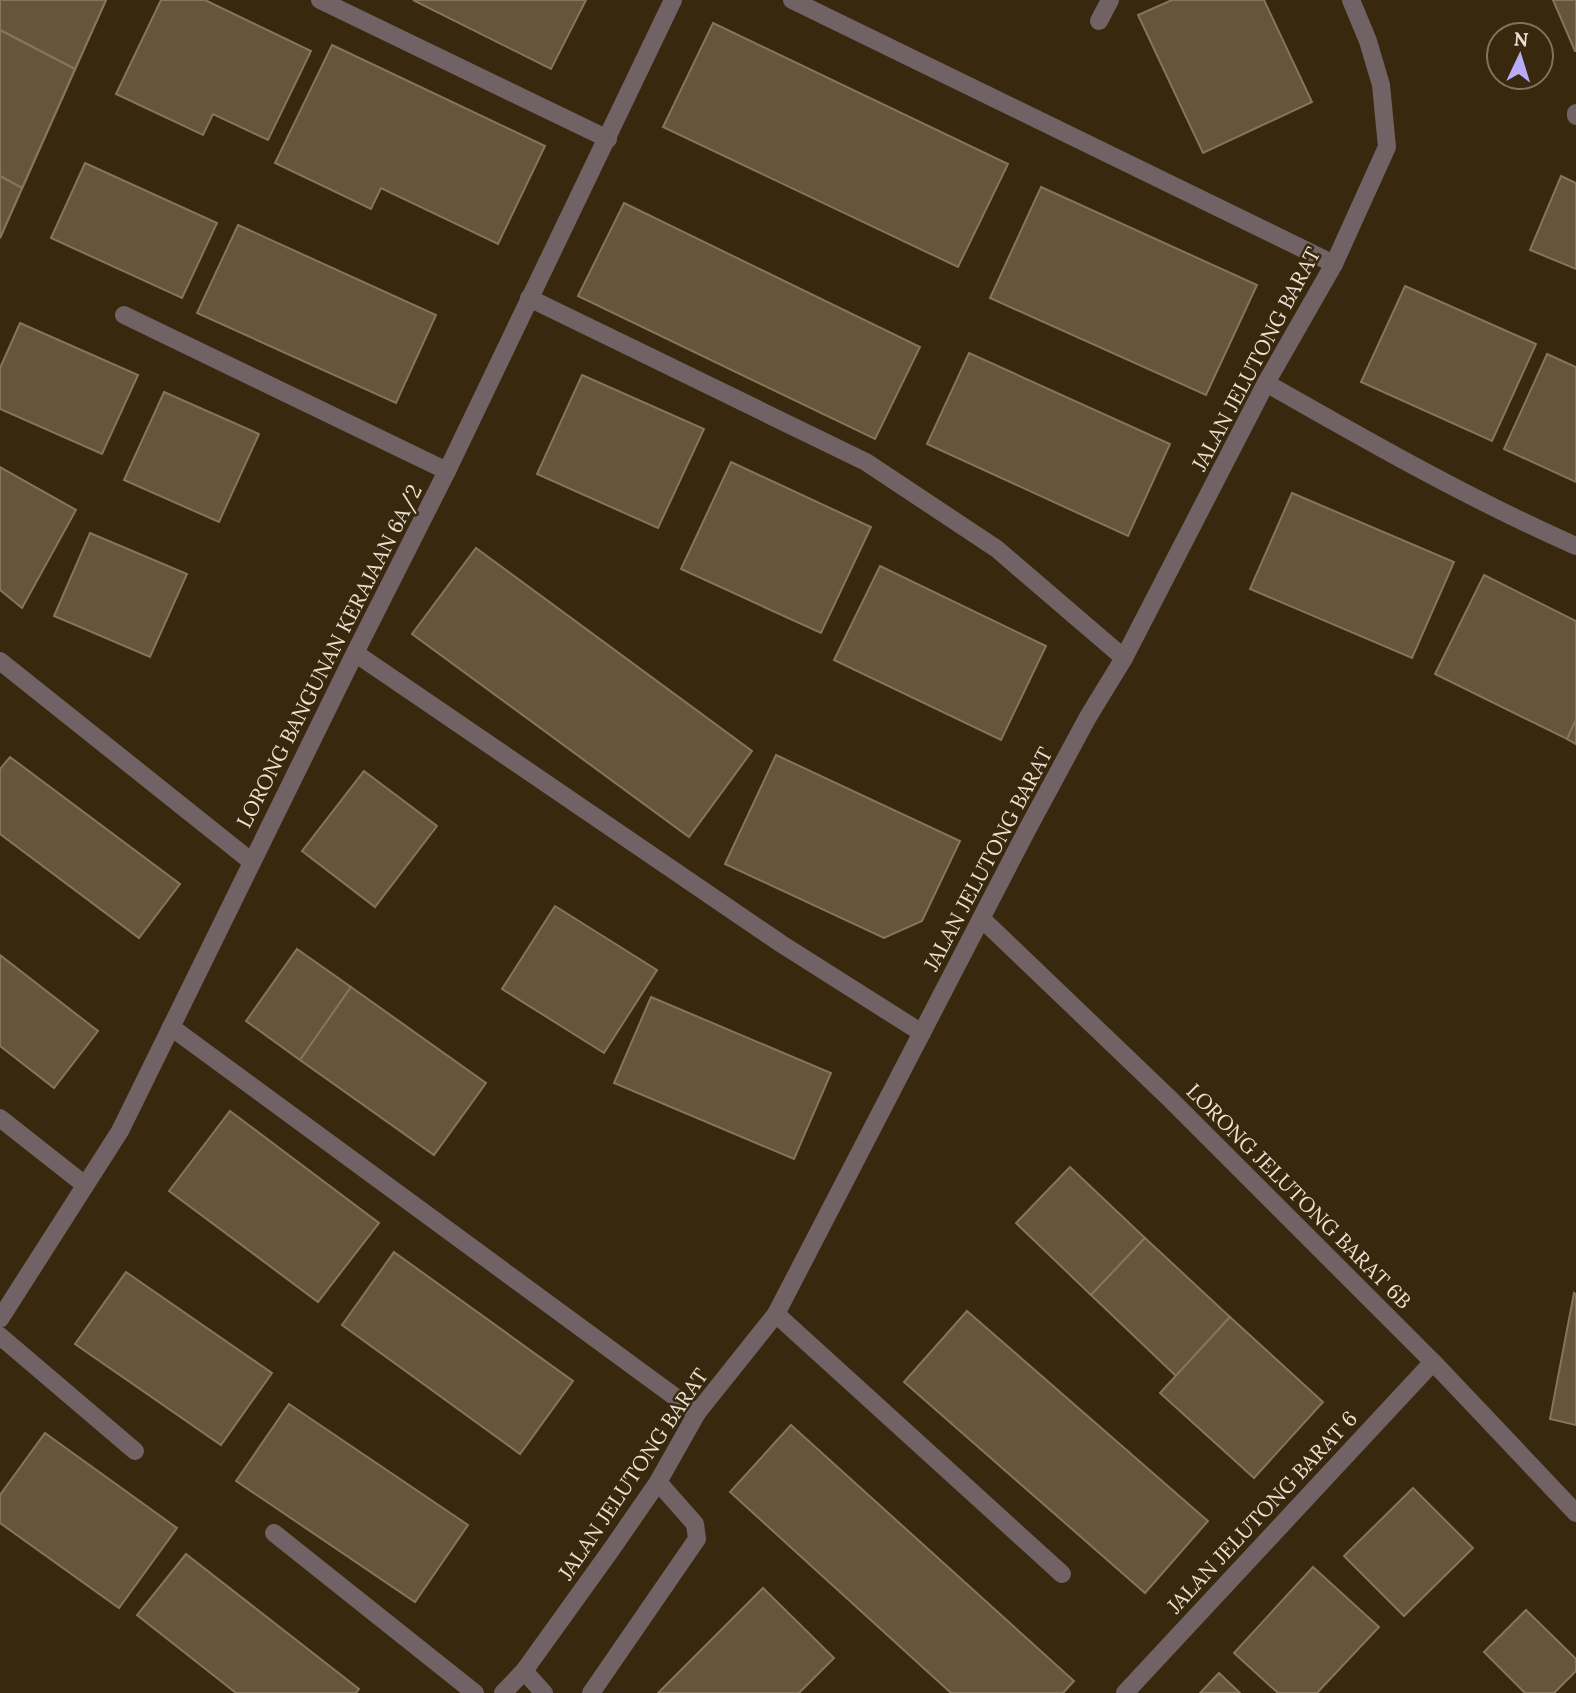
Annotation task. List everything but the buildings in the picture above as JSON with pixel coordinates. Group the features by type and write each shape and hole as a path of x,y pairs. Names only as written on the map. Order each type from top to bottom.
{"street":[{"path":"320,0 608,139"},
{"name":"LORONG BANGUNAN KERAJAAN 6A/2","path":"0,1319 120,1131 447,471 673,0"},
{"path":"792,0 1334,264"},
{"path":"1099,21 1111,0"},
{"name":"JALAN JELUTONG BARAT","path":"503,1693 524,1671 658,1482 697,1413 776,1314 1052,785 1124,658 1266,383 1334,264 1387,146 1381,85 1368,41 1351,0"},
{"path":"529,298 866,463 997,549 1124,658"},
{"path":"124,315 447,471"},
{"path":"1266,383 1398,458 1526,524 1576,546"},
{"path":"355,653 780,943 922,1033"},
{"path":"0,661 252,862"},
{"name":"LORONG JELUTONG BARAT 6B","path":"982,919 1168,1097 1433,1362 1576,1513"},
{"path":"170,1027 697,1413"},
{"path":"0,1118 85,1185"},
{"path":"776,1314 1062,1574"},
{"path":"0,1336 135,1451"},
{"name":"JALAN JELUTONG BARAT 6","path":"1125,1693 1433,1362"},
{"path":"591,1693 697,1538 695,1524 658,1482"},
{"path":"274,1534 475,1693"},
{"path":"524,1671 544,1693"}]}
